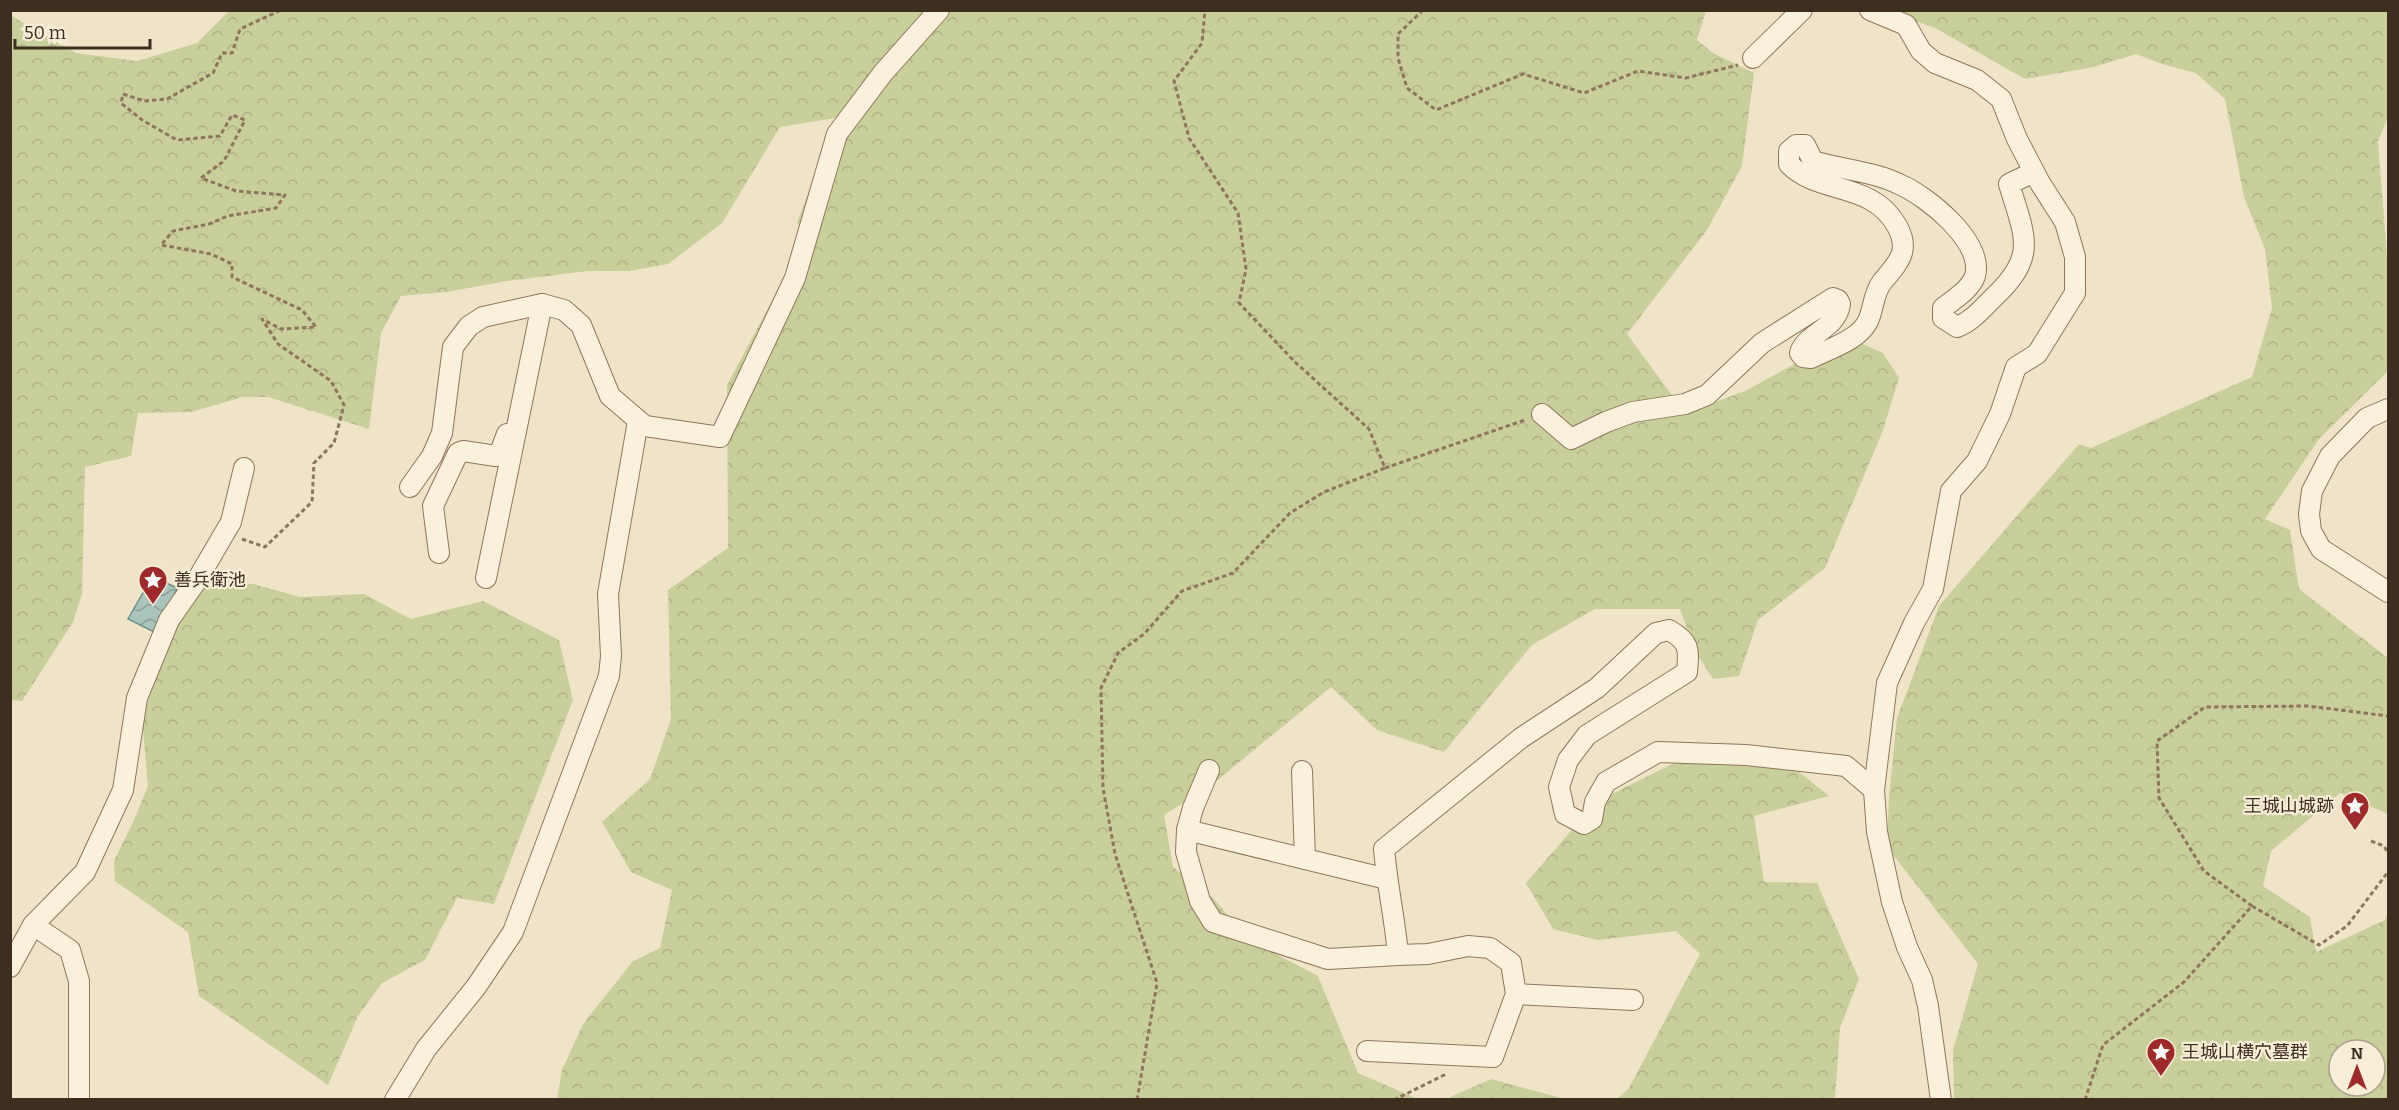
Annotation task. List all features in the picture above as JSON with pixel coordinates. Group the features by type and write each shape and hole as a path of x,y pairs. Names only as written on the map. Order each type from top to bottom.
{"street":[{"path":"410,487 432,456 442,433 453,347 469,326 483,317 542,304 564,310 581,325 610,396 638,421 645,426 720,437 795,278 837,134 883,74 939,10"},
{"path":"1753,58 1802,10"},
{"path":"1870,10 1906,25 1921,51 1935,63 1977,80 2001,99 2034,172 2065,222 2075,257 2075,292 2037,354 2016,367 2000,414 1977,461 1951,491 1933,589 1914,623 1887,683 1874,790 1877,832 1892,902 1907,947 1922,980 1928,1006 1941,1100"},
{"path":"1542,414 1571,439 1633,412 1685,404 1707,395 1762,343 1833,298 1840,304 1836,316 1827,327 1801,347 1800,353 1803,357 1811,358 1860,332 1868,320 1879,286 1897,264 1904,251 1902,234 1891,215 1866,196 1799,175 1789,164 1789,151 1796,145 1805,145 1813,160 1836,168 1865,172 1901,184 1933,204 1961,233 1976,261 1975,275 1969,287 1943,308 1943,318 1957,327 1968,322 2010,282 2024,258 2025,237 2009,184 2034,172"},
{"path":"486,578 542,304"},
{"path":"2388,409 2367,418 2330,456 2312,491 2309,514 2311,531 2321,549 2388,592"},
{"path":"395,1100 426,1049 476,987 513,932 609,676 611,656 608,594 638,421"},
{"path":"439,553 432,506 458,453 463,451 499,455 506,435 516,433"},
{"path":"10,967 33,925 86,872 123,790 137,698 169,621 197,580 231,522 244,468"},
{"path":"1398,955 1384,849 1521,738 1597,688 1656,633 1670,630 1683,638 1689,652 1687,672 1587,735 1568,760 1559,787 1565,814 1584,824 1592,819 1595,802 1606,782 1658,752 1746,755 1846,766 1874,790"},
{"path":"1209,770 1193,808 1187,830 1186,852 1200,902 1214,922 1328,959 1428,954 1468,946 1490,948 1512,963 1516,994 1493,1057 1367,1051"},
{"path":"1302,771 1305,859"},
{"path":"1187,830 1387,879"},
{"path":"33,925 69,950 79,981 80,1100"},
{"path":"1516,994 1633,1000"}],"path":[{"path":"237,537 265,547 312,502 314,463 334,443 344,405 331,381 279,344 262,319 281,329 316,327 302,310 232,277 232,264 211,254 160,245 173,231 209,224 228,216 276,207 285,195 236,191 201,178 224,161 245,120 232,115 220,136 177,141 142,120 120,103 123,94 144,101 167,99 213,74 222,52 232,52 240,29 281,10"},
{"path":"1205,10 1202,43 1174,81 1189,138 1238,213 1246,269 1239,303 1295,362 1369,429 1385,468"},
{"path":"1423,10 1398,34 1398,58 1407,88 1436,110 1523,74 1584,93 1638,71 1686,78 1731,68 1753,58"},
{"path":"1137,1100 1157,983 1115,854 1103,788 1101,688 1118,652 1144,634 1182,591 1233,573 1290,513 1324,492 1385,468 1542,414"},
{"path":"2388,716 2308,706 2205,707 2157,741 2159,798 2204,871 2252,906 2319,945 2347,926 2388,872"},
{"path":"2371,841 2384,846 2388,853"},
{"path":"2085,1100 2103,1045 2184,982 2252,906"},
{"path":"1394,1100 1451,1071"}],"green space":[{"path":"230,10 1706,11 1697,40 1713,53 1754,73 1742,166 1707,230 1627,334 1685,413 1745,391 1815,353 1854,340 1883,353 1899,378 1882,433 1825,568 1758,620 1739,676 1713,679 1695,651 1680,609 1595,609 1532,645 1444,752 1377,730 1331,687 1209,787 1164,815 1173,867 1215,900 1247,939 1318,976 1358,1073 1418,1099 557,1099 562,1070 583,1024 633,961 660,948 672,890 631,872 602,822 650,779 671,719 668,590 728,548 727,385 783,280 810,237 797,223 836,118 780,127 722,223 668,264 630,271 588,271 507,281 446,292 401,296 381,333 369,429 268,397 243,397 191,412 138,413 131,456 85,467 82,594 73,622 22,701 11,700 10,15 76,53 137,61 197,43"},
{"path":"1885,11 2388,11 2388,117 2378,141 2388,268 2388,371 2319,439 2265,519 2290,530 2299,589 2388,658 2388,814 2340,793 2271,851 2263,886 2310,917 2316,952 2385,920 2388,913 2388,1099 1954,1099 1953,1050 1978,964 1887,847 1889,797 1897,718 1939,606 2079,444 2091,448 2252,377 2272,308 2265,249 2244,197 2225,99 2196,73 2136,54 2094,67 2025,79 1935,28"},
{"path":"191,578 253,584 300,597 364,594 411,619 483,601 559,640 573,700 494,904 457,898 425,960 382,983 358,1016 328,1085 199,996 188,932 115,881 114,861 148,786 142,718"},
{"path":"1728,756 1799,772 1829,796 1754,816 1764,882 1817,883 1859,979 1840,1028 1835,1099 1617,1099 1629,1088 1700,954 1676,931 1598,940 1553,929 1526,883 1596,802 1674,763"},
{"path":"1491,1079 1565,1099 1446,1099"}],"water":[{"name":"善兵衛池","path":"162,581 177,588 158,634 128,619 144,591"}],"place":[{"name":"善兵衛池","path":"153,606"},
{"name":"王城山城跡","path":"2355,832"},
{"name":"王城山横穴墓群","path":"2161,1078"}]}
